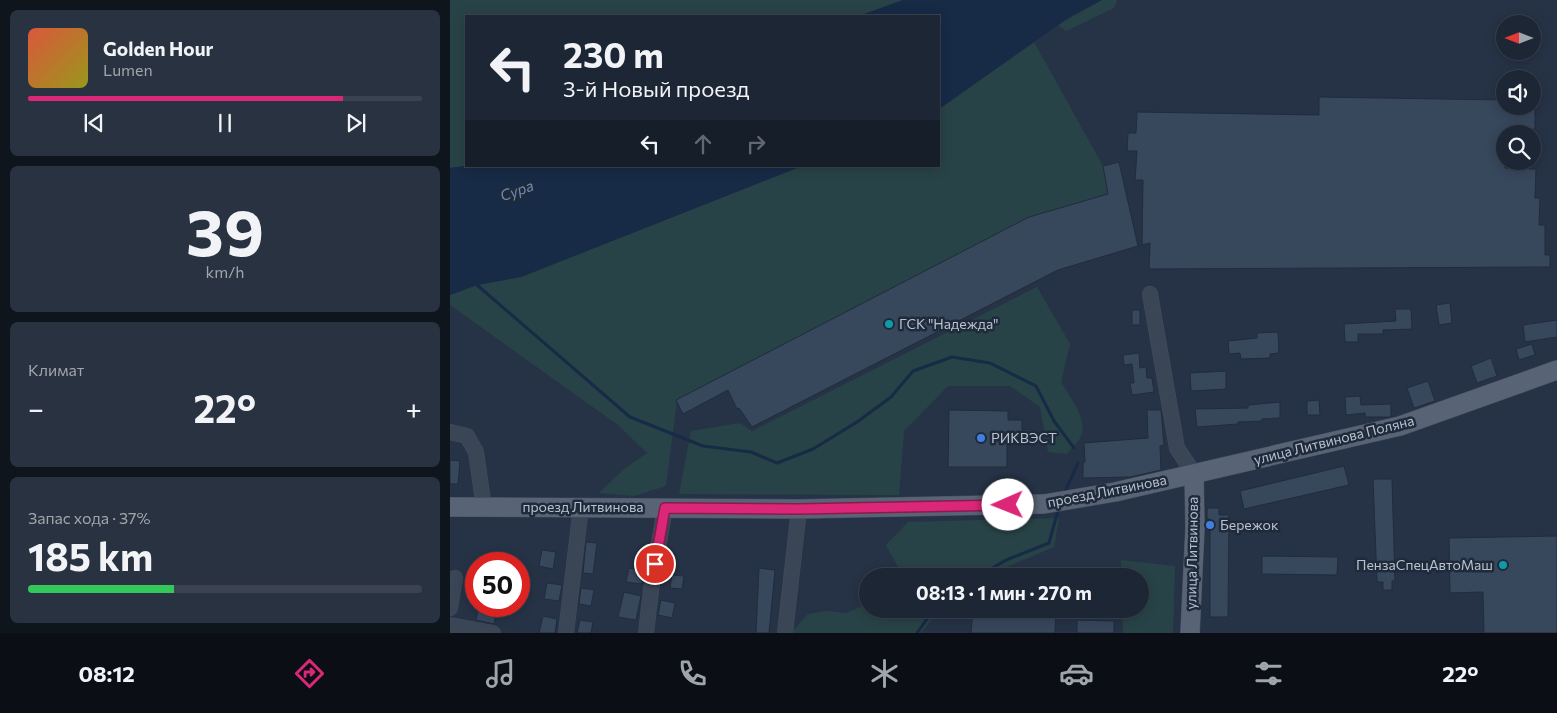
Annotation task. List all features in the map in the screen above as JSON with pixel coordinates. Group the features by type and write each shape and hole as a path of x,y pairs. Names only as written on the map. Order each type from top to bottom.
{"main road":[{"name":"улица Литвинова Поляна","path":"1194,474 1400,426 1557,370"},
{"name":"проезд Литвинова","path":"450,506 484,508 799,509 1044,504 1115,492 1194,474"},
{"name":"улица Литвинова","path":"1190,633 1195,527 1194,474"}],"street":[{"path":"1150,294 1178,448 1194,474"},
{"path":"450,432 467,436 476,452 484,508"},
{"path":"566,633 581,507"},
{"path":"646,633 652,582 665,508"},
{"path":"786,633 799,509"},
{"path":"450,608 455,578"},
{"path":"450,625 493,633"}],"green space":[{"path":"450,0 903,0 862,15 465,15 465,166 450,168"},
{"path":"1102,0 1117,0 1114,8 1066,31 1058,25"},
{"path":"1034,42 1103,166 1108,194 1029,217 677,400 666,486 634,496 599,493 624,469 647,453 618,425 450,305 450,295 477,285 521,277 799,167 940,167 940,108"},
{"path":"1037,287 1070,344 1061,382 1077,409 1082,424 1082,431 1079,440 1067,454 1048,452 1040,407 1010,386 948,386 904,431 899,495 679,494 691,431 740,423 752,431"},
{"path":"1059,518 1054,547 1004,568 899,568 886,545 908,522"},
{"path":"1121,560 1175,566 1173,633 1123,633 1122,618 1149,618 1149,568 1121,568"},
{"path":"859,607 859,618 932,618 921,633 791,633 808,614 827,611 846,613"}],"water":[{"path":"903,0 1102,0 1071,16 940,108 940,15 862,15"},
{"name":"Сура","path":"465,166 799,167 521,277 477,285 450,295 450,168"}],"building":[{"path":"1319,97 1496,100 1496,115 1535,115 1535,125 1496,125 1496,170 1536,170 1535,198 1540,198 1539,225 1545,225 1545,255 1550,255 1550,267 1149,269 1150,243 1142,245 1143,180 1135,180 1137,151 1127,151 1128,133 1136,133 1137,112 1319,115"},
{"path":"1119,162 1138,246 1058,270 752,427 739,408 737,409 728,390 683,414 676,400 1029,217 1108,194 1103,166"},
{"path":"1450,303 1452,323 1439,325 1436,305"},
{"path":"1395,309 1411,309 1412,329 1383,330 1383,334 1358,334 1358,342 1345,342 1344,324 1396,321"},
{"path":"1132,310 1140,310 1140,325 1132,325"},
{"path":"1557,320 1557,337 1525,342 1523,325"},
{"path":"1278,332 1279,353 1270,354 1270,358 1241,359 1240,353 1229,354 1228,341 1257,338 1257,333"},
{"path":"1532,344 1535,355 1519,360 1516,349"},
{"path":"1139,353 1140,368 1146,367 1147,378 1152,378 1154,392 1132,395 1130,383 1134,383 1132,364 1124,365 1123,355"},
{"path":"1491,358 1497,376 1477,383 1471,366"},
{"path":"1226,371 1226,389 1191,391 1190,373"},
{"path":"1428,381 1435,401 1414,408 1407,388"},
{"path":"1360,396 1361,405 1391,404 1391,417 1365,417 1365,413 1346,415 1345,397"},
{"path":"1319,400 1320,415 1307,415 1307,401"},
{"path":"1280,402 1280,418 1197,427 1195,409 1248,408 1248,405"},
{"path":"949,410 1008,411 1008,420 1022,420 1022,430 1036,430 1036,438 1007,438 1007,467 948,467"},
{"path":"1147,410 1161,410 1164,445 1160,446 1161,470 1130,477 1083,478 1083,462 1085,462 1084,443 1148,438"},
{"path":"450,460 460,461 458,484 450,484"},
{"path":"1344,466 1349,485 1244,509 1240,491"},
{"path":"1373,479 1392,479 1395,581 1392,581 1392,590 1383,590 1383,582 1377,582"},
{"path":"1207,508 1219,508 1219,515 1229,515 1228,617 1210,617 1210,519 1207,519"},
{"name":"ПензаСпецАвтоМаш","path":"1557,536 1557,633 1484,633 1483,592 1450,593 1449,538"},
{"path":"586,542 597,543 593,574 583,573"},
{"path":"542,550 556,552 553,569 539,566"},
{"path":"667,552 675,554 672,572 664,571"},
{"path":"1262,556 1338,557 1337,575 1262,574"},
{"path":"629,568 644,571 642,584 626,582"},
{"path":"759,568 775,570 769,633 756,633"},
{"path":"672,575 684,576 682,589 670,588"},
{"path":"547,583 562,585 559,601 544,599"},
{"path":"581,588 594,590 591,606 579,604"},
{"path":"624,592 641,596 636,620 618,617"},
{"path":"661,600 675,603 672,618 658,615"},
{"path":"543,616 557,619 555,633 539,633"},
{"path":"477,617 495,617 494,624 476,620"},
{"path":"972,618 1056,618 1055,633 971,633"},
{"path":"580,620 593,622 591,633 577,633"},
{"path":"1077,620 1114,621 1114,633 1077,633"}],"waterway":[{"path":"477,285 630,417 703,446 751,452 777,463 813,449 857,422 891,397 913,371 952,357 990,363 1036,386 1054,421 1074,448"},
{"path":"1064,494 1078,463"},
{"path":"992,568 1006,560 1049,543 1059,507"},
{"path":"917,633 928,618"}],"place":[{"name":"ГСК \"Надежда\"","path":"889,324"},
{"name":"РИКВЭСТ","path":"981,438"},
{"name":"Бережок","path":"1210,525"},
{"name":"ПензаСпецАвтоМаш","path":"1503,565"}],"route":[{"path":"655,564 665,508 920,508 1008,505"}]}
